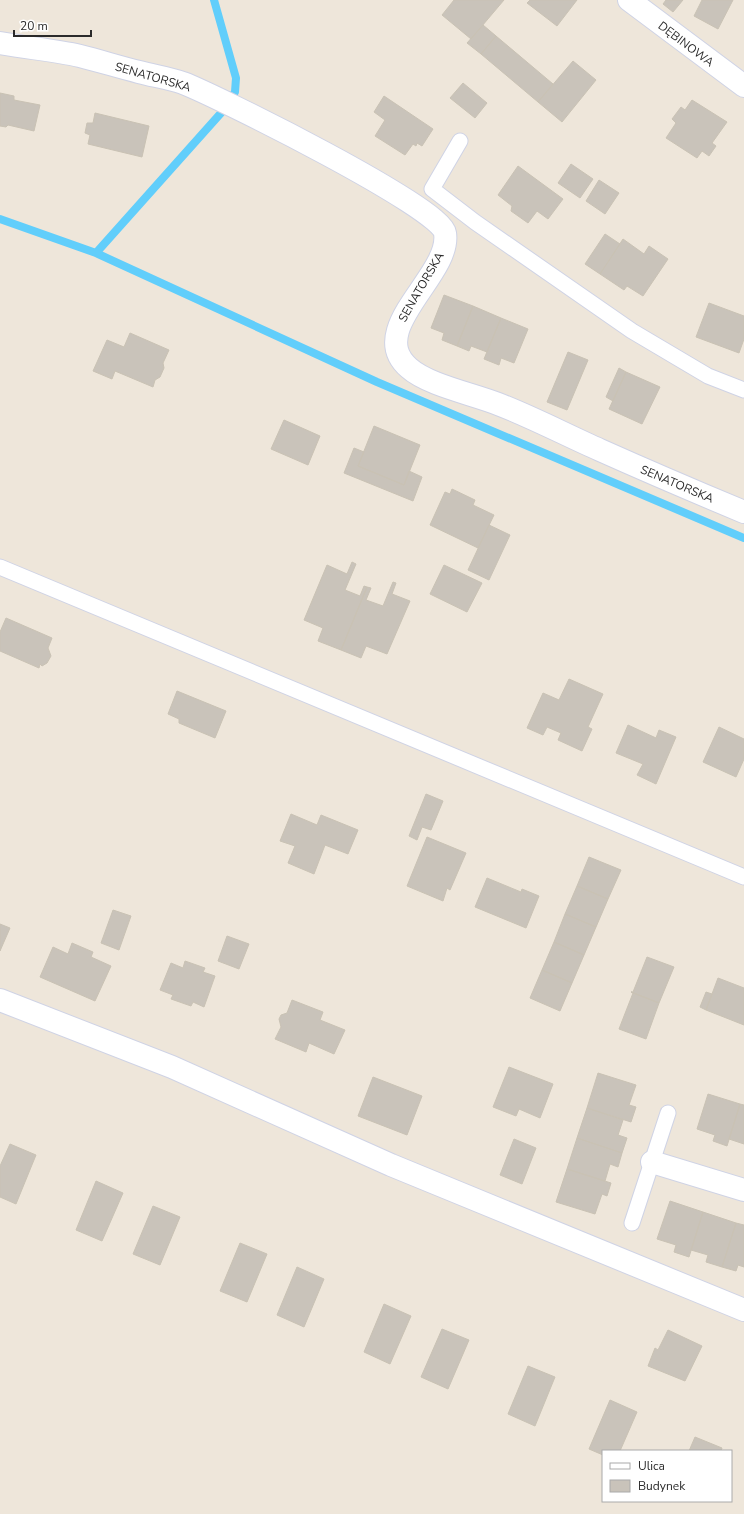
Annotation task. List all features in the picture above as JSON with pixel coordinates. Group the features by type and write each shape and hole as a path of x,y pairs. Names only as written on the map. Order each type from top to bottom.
{"street":[{"name":"DĘBINOWA","path":"630,0 744,86"},
{"name":"SENATORSKA","path":"0,43 80,56 183,83 242,110 374,180 420,207 439,222 445,230 446,244 438,262 398,327 395,339 398,351 408,367 426,378 499,404 744,512"},
{"path":"0,1000 172,1067 391,1165 744,1310"},
{"path":"652,1162 744,1190"}],"lane":[{"path":"460,141 432,189 475,222 632,331 708,376 744,390"},
{"path":"0,567 744,877"},
{"path":"632,1223 668,1113"}],"building":[{"path":"454,0 504,0 471,39 442,15"},
{"path":"530,0 577,0 557,26 527,3"},
{"path":"666,0 683,0 673,12 663,4"},
{"path":"702,0 733,0 718,29 694,16"},
{"path":"483,25 496,36 481,54 467,43"},
{"path":"496,36 553,84 538,102 481,54"},
{"path":"573,61 596,80 562,122 538,102"},
{"path":"463,83 487,103 475,118 450,98"},
{"path":"0,93 14,96 14,100 40,105 34,131 8,125 6,127 0,126"},
{"path":"384,96 433,129 422,146 417,143 416,146 413,144 405,155 375,136 385,120 374,112"},
{"path":"692,100 727,122 712,143 716,146 709,156 702,151 697,158 666,138 676,123 672,119 681,107 685,110"},
{"path":"95,113 149,126 142,157 88,144 90,135 85,133 87,123 93,123"},
{"path":"571,164 593,179 580,198 558,183"},
{"path":"518,166 563,199 548,219 537,211 528,223 511,211 512,206 498,195"},
{"path":"599,180 619,193 605,214 586,201"},
{"path":"605,234 620,244 600,274 585,264"},
{"path":"623,239 644,254 649,246 668,259 643,296 627,286 624,290 600,274"},
{"path":"444,295 473,306 457,346 442,340 444,333 431,328"},
{"path":"709,303 744,316 744,339 739,353 696,337"},
{"path":"473,306 501,318 487,352 471,346 469,351 457,346"},
{"path":"501,318 528,329 514,363 501,358 499,365 484,359"},
{"path":"130,333 169,350 163,363 164,368 160,377 155,380 153,387 115,371 112,379 93,371 107,340 124,347"},
{"path":"568,352 588,360 567,410 547,402"},
{"path":"619,368 626,372 613,401 606,397"},
{"path":"626,372 660,387 642,424 609,409"},
{"path":"284,420 320,436 308,465 271,449"},
{"path":"374,426 420,445 404,485 358,466"},
{"path":"354,448 364,452 358,466 404,485 409,471 422,477 413,501 344,473"},
{"path":"452,489 475,500 473,505 494,515 478,548 430,525 445,492 450,494"},
{"path":"489,525 510,535 489,580 468,570"},
{"path":"352,562 356,564 345,590 360,596 364,586 367,587 341,650 318,641 323,628 304,620 327,565 347,574"},
{"path":"444,565 482,583 467,612 430,594"},
{"path":"393,582 396,583 392,594 410,601 387,654 366,646 361,658 341,650 367,587 371,588 366,600 383,606"},
{"path":"6,618 52,638 48,648 51,656 47,663 42,666 40,664 39,668 0,651 0,632"},
{"path":"569,679 603,694 588,727 592,729 582,751 558,740 561,733 547,727 543,735 527,728 543,693 559,700"},
{"path":"177,691 226,711 215,738 179,723 179,719 168,714"},
{"path":"628,725 656,738 659,730 676,737 656,784 637,775 643,764 616,753"},
{"path":"719,727 744,739 744,759 736,777 703,762"},
{"path":"426,794 443,801 431,830 422,827 417,840 409,836"},
{"path":"291,814 317,825 321,815 358,830 348,854 325,845 314,874 288,863 295,846 280,841"},
{"path":"427,837 466,853 450,890 447,888 443,901 407,886"},
{"path":"589,857 621,870 608,899 577,886"},
{"path":"487,878 521,892 522,889 539,896 526,928 475,907"},
{"path":"577,886 608,899 596,927 565,914"},
{"path":"113,910 131,916 119,950 101,943"},
{"path":"565,914 596,927 584,955 554,942"},
{"path":"0,924 10,928 0,951"},
{"path":"227,936 249,944 239,969 218,961"},
{"path":"554,942 584,955 572,983 542,970"},
{"path":"72,943 93,952 91,957 111,966 95,1001 40,977 53,947 68,954"},
{"path":"647,957 674,967 659,1003 631,992 633,992"},
{"path":"185,961 205,968 203,972 215,976 204,1007 193,1002 191,1006 171,999 173,995 160,990 171,963 183,968"},
{"path":"542,970 572,983 560,1011 530,998"},
{"path":"718,978 744,988 744,1025 706,1010"},
{"path":"631,992 659,1003 646,1039 619,1029 633,993"},
{"path":"706,992 712,994 706,1010 700,1007"},
{"path":"292,1000 323,1012 320,1020 345,1030 334,1054 309,1043 306,1052 275,1039 281,1027 279,1019 281,1015 287,1013"},
{"path":"509,1067 553,1084 540,1118 519,1109 516,1116 493,1107"},
{"path":"598,1073 636,1085 629,1105 636,1107 631,1122 587,1108"},
{"path":"373,1077 422,1096 407,1135 358,1116"},
{"path":"708,1094 740,1104 727,1146 713,1141 715,1135 697,1129"},
{"path":"740,1104 744,1105 744,1144 729,1139"},
{"path":"587,1108 623,1120 618,1135 627,1138 622,1153 577,1138"},
{"path":"577,1138 622,1153 618,1167 610,1164 605,1181 567,1169"},
{"path":"514,1139 536,1148 522,1184 500,1175"},
{"path":"10,1144 36,1155 16,1204 0,1197 0,1166"},
{"path":"567,1169 611,1183 607,1196 602,1194 595,1214 556,1202"},
{"path":"96,1181 123,1193 102,1241 76,1230"},
{"path":"670,1201 703,1212 689,1257 674,1252 676,1245 657,1239"},
{"path":"153,1206 180,1217 160,1265 133,1254"},
{"path":"703,1212 736,1223 722,1267 706,1262 708,1255 691,1250"},
{"path":"736,1223 744,1225 744,1267 738,1265 736,1271 722,1267"},
{"path":"240,1243 267,1254 247,1302 220,1291"},
{"path":"297,1267 324,1279 304,1327 277,1315"},
{"path":"384,1304 411,1316 390,1364 364,1352"},
{"path":"442,1329 469,1340 448,1389 421,1377"},
{"path":"668,1330 702,1346 685,1381 648,1366 655,1348 658,1350"},
{"path":"528,1366 555,1377 535,1426 508,1414"},
{"path":"610,1400 637,1412 620,1450 602,1450 602,1455 589,1449"},
{"path":"695,1437 722,1448 721,1450 689,1450"}],"waterway":[{"path":"96,253 221,113 235,92 236,78 214,0"},
{"path":"0,219 96,253 377,382 744,538"}]}
